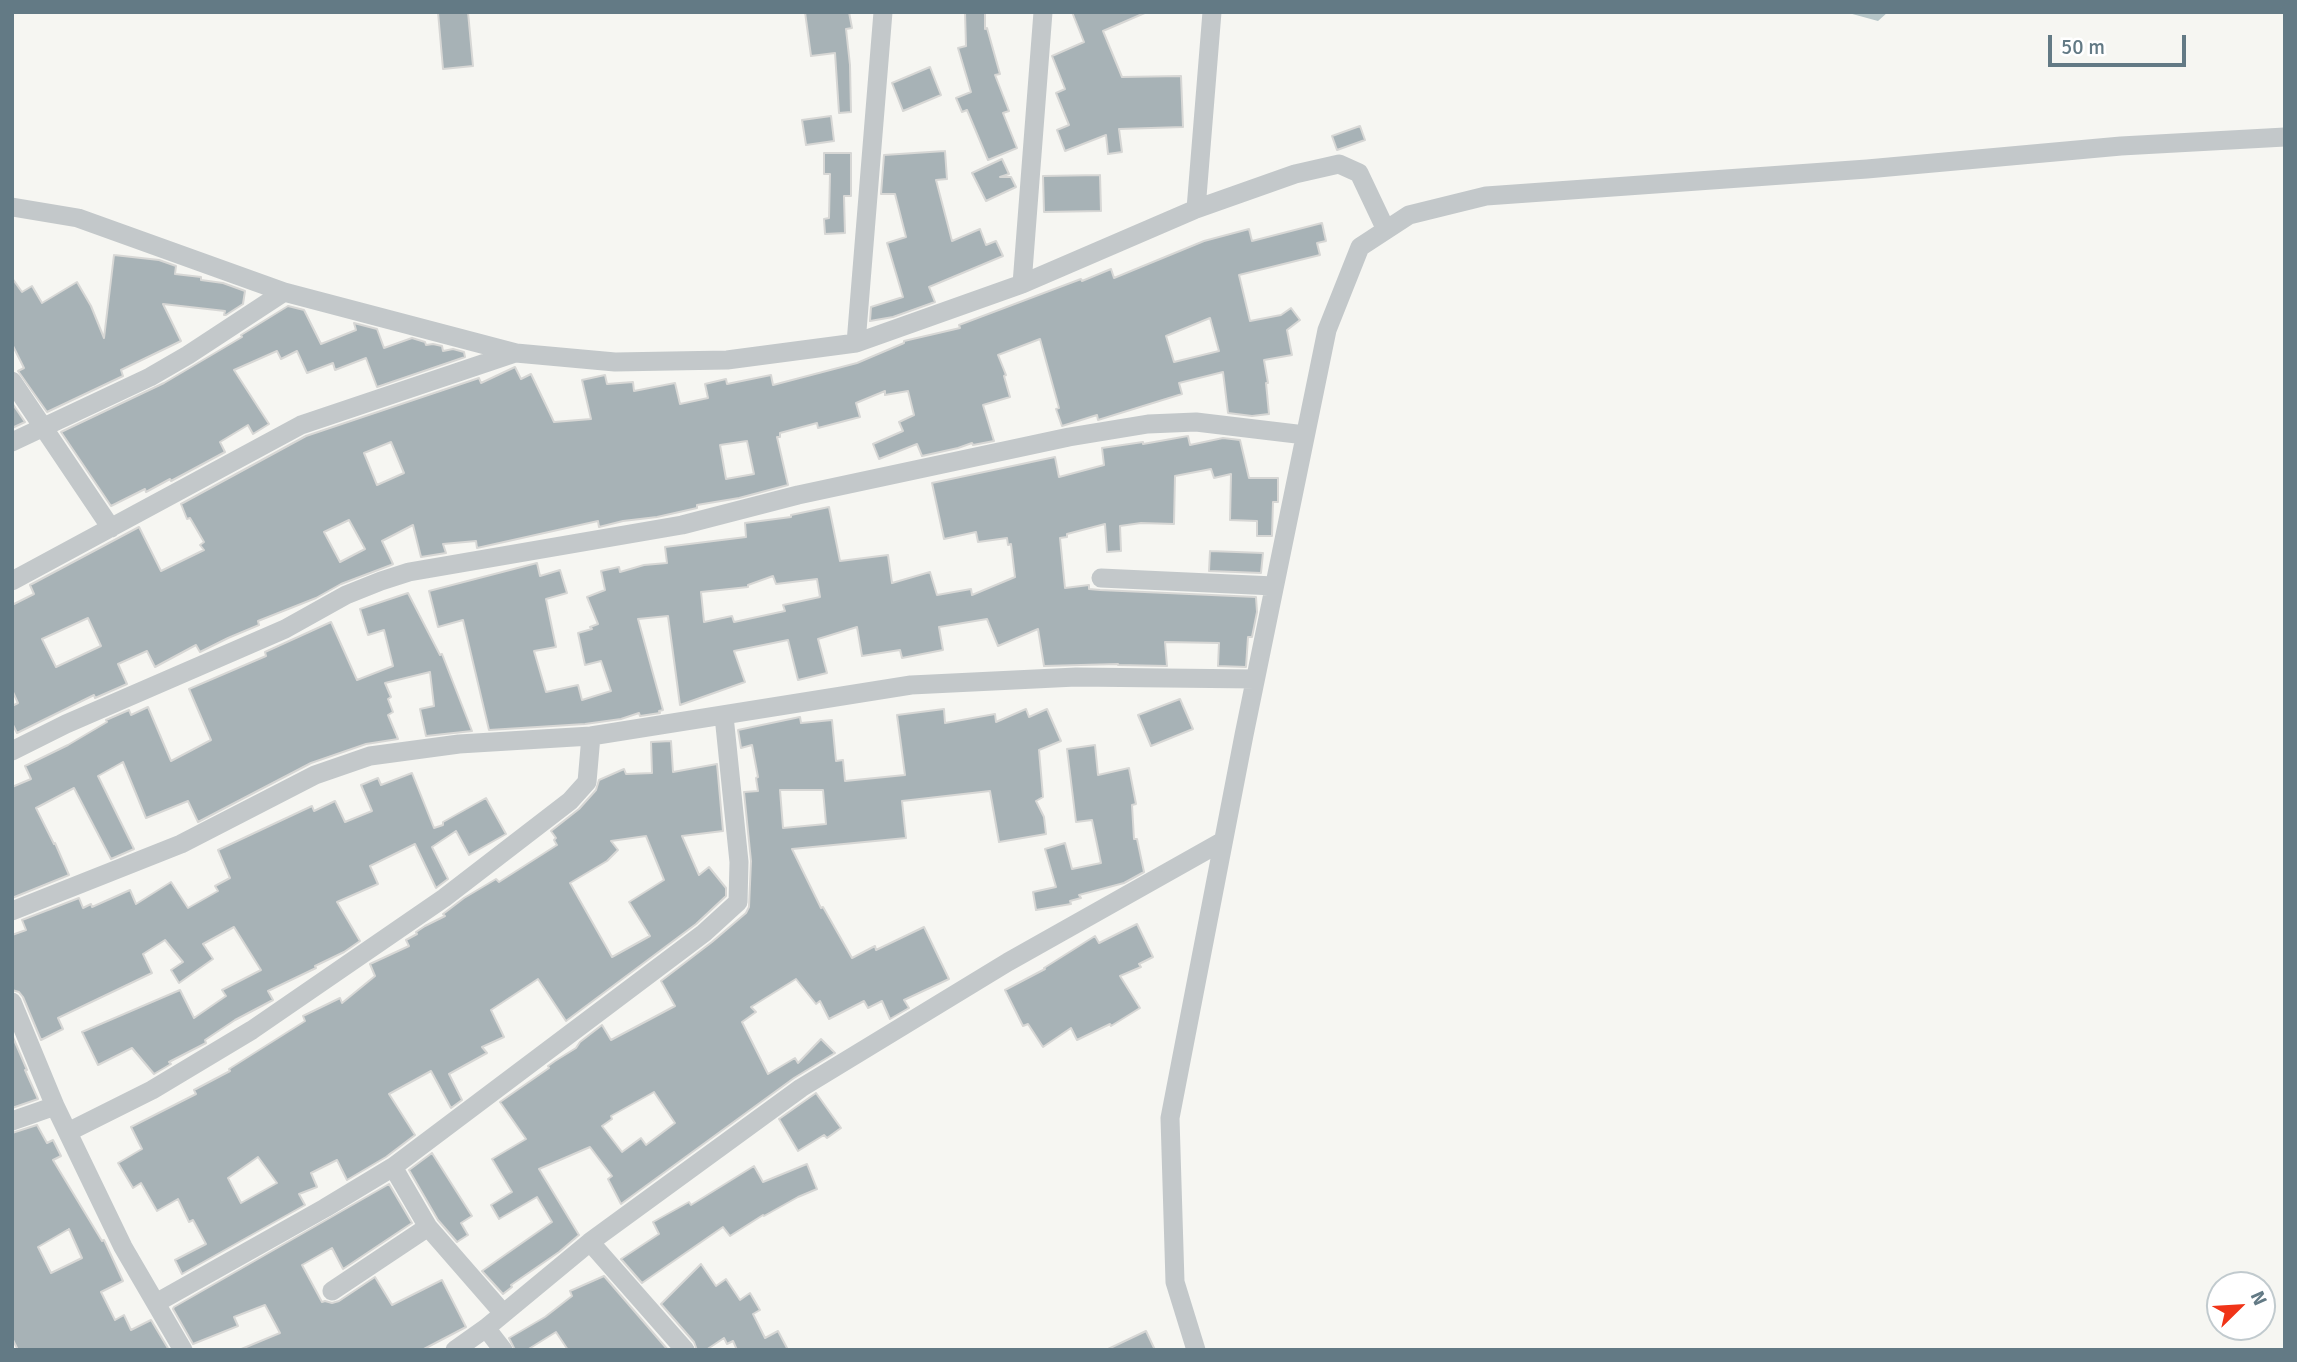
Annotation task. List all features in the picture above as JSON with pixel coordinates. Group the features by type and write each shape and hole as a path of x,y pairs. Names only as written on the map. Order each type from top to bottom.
{"street":[{"path":"856,343 883,12"},
{"path":"1022,284 1043,12"},
{"path":"1196,209 1212,12"},
{"path":"1196,1350 1175,1282 1170,1118 1326,330 1360,247 1409,215 1486,196 1867,169 2121,146 2285,136"},
{"path":"12,207 78,218 284,292 516,353 615,362 727,360 856,343 1022,284 1196,209 1295,174 1339,164 1359,173 1386,230"},
{"path":"12,442 150,377 284,292"},
{"path":"12,581 300,425 516,353"},
{"path":"12,381 111,528"},
{"path":"12,751 66,724 285,629 346,595 409,572 682,525 798,495 1032,445 1148,425 1196,422 1305,435"},
{"path":"1101,578 1274,586"},
{"path":"12,911 181,844 315,775 370,755 459,744 591,736 912,684 1076,677 1255,679"},
{"path":"156,1303 393,1167 704,933 738,902 739,862 724,716"},
{"path":"68,1132 152,1090 252,1030 444,898 570,801 587,782 591,736"},
{"path":"455,1350 486,1328 590,1242 800,1088 1008,962 1223,841"},
{"path":"12,1002 55,1106 123,1247 183,1350"},
{"path":"12,1121 55,1106"},
{"path":"393,1167 428,1227 503,1313"},
{"path":"332,1291 428,1227"},
{"path":"590,1242 685,1350"},
{"path":"486,1328 503,1350"}],"shaded area":[{"path":"1845,12 1888,12 1878,21"}],"building":[{"path":"438,12 468,12 473,66 443,69"},
{"path":"805,12 849,12 852,28 846,29 851,112 839,113 835,53 811,56"},
{"path":"965,12 985,12 985,29 987,28 1000,74 995,75 1009,111 1003,113 1017,148 988,160 967,110 962,112 956,98 971,92 958,48 966,46"},
{"path":"1072,12 1147,12 1103,31 1122,77 1181,76 1183,127 1119,129 1122,152 1108,154 1106,135 1065,151 1057,130 1069,125 1056,93 1065,89 1052,56 1084,42"},
{"path":"930,67 941,95 903,111 892,83"},
{"path":"831,116 834,141 806,145 802,120"},
{"path":"1360,126 1365,140 1337,150 1332,136"},
{"path":"945,151 947,179 936,180 952,241 980,229 986,245 996,241 1003,256 929,287 935,302 893,317 870,321 871,307 903,297 887,243 906,237 895,194 881,194 884,155"},
{"path":"824,153 851,153 851,196 844,196 845,233 825,234 824,219 829,218 830,174 824,174"},
{"path":"1002,159 1009,174 1000,177 1011,177 1016,187 986,201 972,173"},
{"path":"1100,175 1101,211 1044,212 1043,176"},
{"path":"1322,223 1326,241 1317,243 1320,255 1239,275 1250,321 1281,315 1291,308 1300,320 1287,330 1292,355 1264,360 1269,414 1252,416 1228,413 1223,372 1179,383 1182,394 1098,420 1097,415 1062,426 1040,339 998,355 1006,375 1004,376 1010,397 983,405 994,441 972,443 922,456 917,444 879,459 873,444 903,431 899,422 914,415 908,391 885,395 885,391 856,403 860,417 818,428 817,423 780,433 780,437 777,437 788,485 739,498 697,505 697,508 657,517 599,527 598,521 477,548 476,541 443,544 446,553 421,557 413,525 382,541 393,564 391,565 258,621 259,625 200,652 196,645 155,667 147,651 118,664 127,684 95,698 94,695 17,733 12,723 12,706 18,703 12,690 12,605 34,594 30,585 139,527 161,571 204,550 200,545 204,542 190,518 187,519 181,504 306,436 479,378 481,383 515,367 521,379 531,374 554,422 591,419 582,380 605,375 607,384 633,382 634,391 675,383 680,404 708,398 705,384 726,379 727,384 771,375 773,385 857,363 904,341 960,328 959,325 1111,269 1114,278 1204,241 1249,229 1252,241","holes":["1210,318 1219,351 1174,362 1166,336","747,441 754,474 726,479 720,445","391,442 404,473 377,485 364,453","349,520 365,549 340,562 324,532","88,618 101,646 56,667 42,639"]},
{"path":"114,255 159,260 176,266 175,274 201,277 201,280 223,283 245,291 243,304 224,315 225,311 163,304 181,341 121,370 123,376 47,412 18,371 24,368 12,344 12,278 22,292 32,286 42,303 77,282 91,306 104,338"},
{"path":"288,306 304,310 321,344 356,330 354,323 377,329 384,348 412,338 425,342 426,345 442,346 443,351 453,349 464,352 465,357 377,387 366,358 335,370 333,363 307,373 297,351 281,359 277,351 234,370 269,424 253,434 248,425 220,442 225,452 171,481 170,479 146,492 145,489 111,506 61,432 164,383"},
{"path":"12,403 25,422 12,428"},
{"path":"1188,436 1190,445 1223,438 1240,440 1249,478 1278,478 1278,502 1273,502 1272,536 1257,536 1257,521 1230,520 1231,474 1214,478 1211,469 1175,476 1174,524 1141,523 1120,526 1121,551 1107,552 1105,524 1060,538 1065,588 1089,585 1089,589 1100,590 1256,597 1257,612 1252,637 1248,637 1246,667 1218,666 1219,643 1165,642 1167,666 1044,666 1038,629 998,646 987,619 939,627 943,650 902,658 900,650 862,656 857,627 818,639 827,673 798,680 788,640 734,651 745,682 680,705 668,616 638,619 663,710 659,711 660,713 640,716 639,713 621,719 585,724 489,730 463,620 438,627 429,591 537,563 540,576 560,570 567,593 546,599 556,647 534,651 546,692 578,685 582,700 611,691 601,661 585,665 578,633 598,624 587,597 605,590 601,571 619,567 620,572 644,565 667,563 665,547 746,537 745,523 791,517 829,507 840,561 888,555 892,583 930,572 937,595 971,589 972,595 1015,577 1011,544 1008,545 1007,538 978,542 976,532 944,539 932,483 1055,457 1059,477 1104,465 1102,448","holes":["773,576 776,584 817,579 820,597 783,605 785,611 734,622 732,616 704,622 701,592 748,587"]},
{"path":"1210,551 1263,553 1261,573 1209,571"},
{"path":"408,593 440,655 442,654 472,731 426,736 420,709 434,706 430,672 385,683 393,712 388,715 398,739 366,744 311,763 198,822 188,801 146,818 123,762 98,776 134,849 111,859 74,788 36,808 69,875 12,898 12,787 31,779 25,766 68,745 107,722 106,720 129,710 131,715 148,707 171,761 211,740 189,689 266,656 265,652 331,622 357,680 393,666 384,630 368,635 360,609"},
{"path":"1180,699 1193,729 1151,746 1138,715"},
{"path":"944,709 945,723 995,714 996,722 1026,709 1029,717 1047,709 1061,741 1039,750 1043,797 1036,801 1044,817 1046,834 999,842 990,791 902,801 906,838 792,849 821,908 823,907 852,958 875,946 876,950 924,927 949,979 904,1000 909,1008 890,1019 882,1001 868,1008 864,1001 829,1019 820,1001 816,1004 796,979 751,1007 756,1012 742,1022 768,1074 795,1058 798,1063 821,1039 835,1053 794,1078 621,1204 608,1179 612,1176 590,1147 539,1169 579,1235 511,1285 503,1294 482,1271 552,1222 537,1197 499,1219 491,1205 512,1192 492,1159 526,1139 500,1102 576,1048 602,1025 611,1040 675,1006 661,981 712,942 746,913 749,907 751,861 744,792 758,791 758,777 752,745 741,748 738,730 800,717 801,723 832,720 836,761 843,760 845,781 905,775 897,715","holes":["780,790 823,790 826,824 783,828","654,1092 675,1123 646,1145 641,1138 622,1152 602,1126 612,1119 611,1116"]},
{"path":"671,741 673,772 717,764 723,831 682,836 699,875 709,867 726,888 726,896 696,924 566,1021 538,979 491,1010 504,1037 482,1047 487,1053 449,1074 462,1100 451,1108 431,1071 389,1094 415,1135 386,1157 347,1180 337,1160 311,1173 317,1187 299,1194 305,1205 182,1274 175,1260 206,1244 193,1220 189,1222 178,1199 157,1211 141,1183 133,1188 118,1163 142,1149 131,1127 196,1094 194,1090 230,1071 229,1069 305,1021 303,1016 340,998 342,1003 375,976 370,964 409,946 406,940 445,916 443,914 464,898 496,879 499,882 557,845 551,831 579,809 596,790 599,780 624,769 626,774 652,773 651,742","holes":["646,836 664,880 629,902 650,936 612,957 570,883 607,861 618,850 611,841","258,1157 277,1183 241,1203 228,1178"]},
{"path":"1095,745 1098,775 1129,768 1136,804 1132,805 1134,839 1137,839 1144,872 1124,883 1079,895 1081,898 1070,901 1071,904 1036,910 1033,892 1056,887 1045,849 1065,843 1072,869 1101,863 1092,820 1076,822 1067,749"},
{"path":"412,773 434,828 486,798 506,834 469,855 456,831 432,847 448,879 436,888 415,844 370,866 378,884 337,902 360,941 315,966 316,968 268,991 273,1000 235,1020 205,1040 206,1043 169,1062 171,1064 154,1074 132,1048 98,1065 82,1032 180,990 194,1018 226,996 222,990 261,970 234,927 203,944 213,959 179,983 171,970 183,962 165,940 143,954 152,973 58,1018 63,1029 41,1040 23,997 12,990 12,935 26,930 22,920 79,898 83,908 91,904 92,907 130,890 136,904 171,882 188,908 218,891 215,886 230,878 218,850 312,806 314,811 335,801 345,822 372,811 361,785 378,778 381,785"},
{"path":"1137,924 1153,957 1139,964 1141,967 1120,976 1140,1008 1111,1026 1110,1024 1077,1040 1071,1028 1043,1047 1028,1024 1023,1026 1005,990 1045,969 1095,936 1099,943"},
{"path":"12,1035 38,1099 12,1108"},
{"path":"816,1093 841,1128 827,1138 824,1135 798,1151 779,1119"},
{"path":"37,1125 47,1143 53,1140 61,1156 53,1160 102,1241 104,1240 123,1281 101,1292 115,1320 124,1315 131,1330 151,1320 169,1350 18,1350 12,1338 12,1133","holes":["69,1229 82,1258 51,1273 38,1247"]},
{"path":"432,1153 472,1216 461,1223 468,1235 457,1242 438,1220 409,1170"},
{"path":"807,1164 817,1189 763,1215 730,1236 723,1227 642,1283 621,1259 659,1234 653,1222 689,1202 691,1205 754,1166 763,1182"},
{"path":"389,1184 412,1223 343,1269 332,1248 302,1265 322,1302 339,1301 375,1277 392,1305 442,1280 466,1327 422,1350 239,1350 280,1333 265,1305 234,1317 238,1326 193,1344 174,1307"},
{"path":"701,1264 716,1286 726,1279 740,1300 750,1293 760,1310 753,1314 765,1338 778,1331 788,1350 737,1350 733,1341 727,1344 724,1338 706,1350 697,1350 694,1342 661,1304"},
{"path":"604,1276 668,1350 568,1350 556,1332 527,1350 515,1350 509,1338 545,1317 572,1296 570,1291"},
{"path":"1146,1331 1155,1350 1106,1350"}]}
